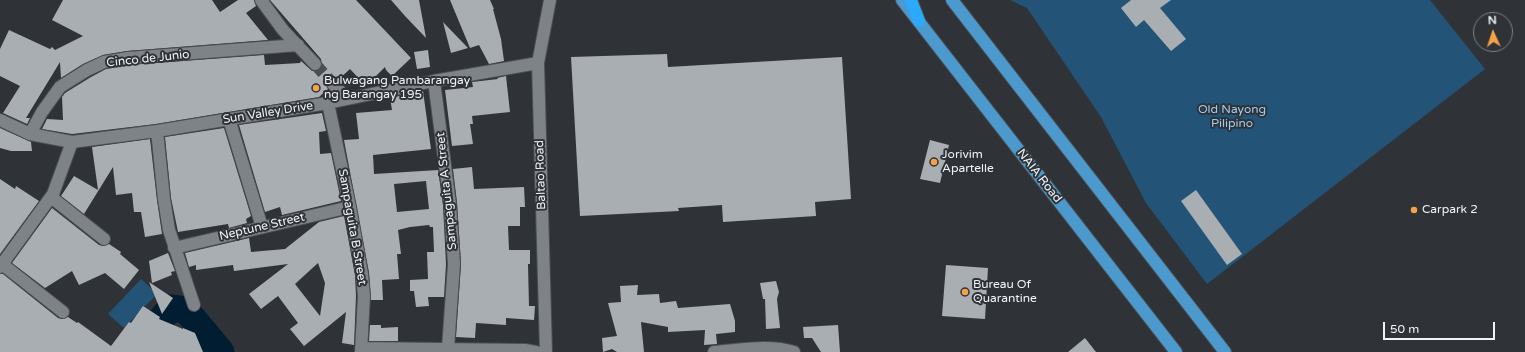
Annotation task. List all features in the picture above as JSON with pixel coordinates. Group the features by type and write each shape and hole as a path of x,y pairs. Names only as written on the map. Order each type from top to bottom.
{"highway":[{"path":"911,0 919,21"}],"main road":[{"name":"NAIA Road","path":"902,0 1176,352"},
{"path":"952,0 1225,352"}],"street":[{"path":"261,0 283,30 315,64"},
{"name":"Baltao Road","path":"546,352 538,63 550,0"},
{"name":"Cinco de Junio","path":"30,134 42,112 60,87 86,70 104,62 128,58 298,45"},
{"name":"Sun Valley Drive","path":"0,120 30,134 72,142 157,131 328,103 434,81 538,63"},
{"name":"Sampaguita A Street","path":"434,81 450,204 454,264 448,348"},
{"path":"333,84 347,99"},
{"name":"Sampaguita B Street","path":"328,103 350,207 364,296 362,350"},
{"path":"229,119 262,227"},
{"path":"157,131 164,199 169,230 194,305"},
{"path":"63,312 1,266 53,194 72,142"},
{"path":"51,197 104,239"},
{"name":"Neptune Street","path":"174,248 350,207"},
{"path":"362,350 448,348 525,350 536,352"},
{"path":"714,352 764,348 794,352"}],"green space":[{"name":"Old Nayong Pilipino","path":"1010,0 1430,0 1485,69 1207,284 1146,203 1101,117 1027,8"},
{"path":"141,279 157,294 124,328 108,314"}],"building":[{"path":"63,0 212,0 220,12 238,0 254,0 256,6 246,13 268,40 127,51 103,55 83,64 61,78 60,62 26,118 30,118 27,124 3,113 20,86 0,76 0,49 9,30 50,49 52,47 55,50 83,36 52,20"},
{"path":"270,0 356,0 411,58 392,76 385,67 366,86 350,69 339,79 331,77 326,82 328,89 319,97 156,124 72,134 42,129 47,119 63,120 62,97 65,93 106,69 129,65 264,55 265,65 300,63 301,61 312,71 320,70 322,66 321,59"},
{"path":"391,0 419,0 426,38 405,16"},
{"path":"450,0 490,0 494,9 501,39 504,61 489,64 479,45 470,48"},
{"path":"1131,0 1171,0 1160,8 1186,39 1171,51 1144,20 1136,27 1121,8"},
{"path":"443,22 468,48 451,53"},
{"path":"428,50 430,67 417,69 414,52"},
{"path":"667,54 668,67 842,57 851,199 815,202 816,216 723,222 722,205 678,208 679,211 580,216 571,57"},
{"path":"506,76 510,112 472,116 473,124 470,124 473,144 452,146 445,90 473,87 472,82 498,79 497,78"},
{"path":"423,91 431,149 373,155 374,174 438,170 443,205 446,264 444,297 428,297 429,306 416,307 414,291 410,291 410,280 428,279 427,252 434,252 433,227 430,227 429,225 398,230 401,254 397,254 399,279 382,280 383,300 371,300 369,273 344,140 359,139 356,113 392,110 390,98","holes":["426,181 429,209 397,212 394,184"]},
{"path":"322,113 326,131 319,132 320,154 331,153 341,201 282,215 280,207 265,212 239,125"},
{"path":"0,128 31,142 32,151 11,151 0,148"},
{"path":"224,128 251,216 246,219 247,223 229,228 228,224 178,232 171,198 165,137"},
{"path":"150,139 162,234 145,237 141,212 134,212 132,193 116,195 113,167 84,214 61,196 74,176 98,190 92,147"},
{"name":"Jorivim Apartelle","path":"930,140 949,145 940,183 920,179"},
{"path":"472,167 474,189 524,187 525,207 520,207 520,226 508,226 509,250 530,250 530,264 528,264 529,306 535,306 534,320 506,318 506,325 476,323 475,338 456,337 461,264 453,169"},
{"path":"0,179 15,189 16,186 39,201 0,254"},
{"path":"1196,190 1242,254 1227,265 1181,201"},
{"path":"52,208 99,245 103,246 109,244 121,252 120,254 139,270 124,289 105,273 79,285 72,271 45,288 12,263"},
{"path":"344,216 355,275 356,296 354,345 342,343 346,312 304,346 290,329 298,323 278,296 261,309 249,294 288,264 234,271 233,265 196,270 196,265 189,267 185,253 249,238 251,252 285,249 319,222","holes":["318,263 325,283 320,316 295,284"]},
{"path":"168,253 175,271 171,272 172,275 152,283 149,261"},
{"name":"Bureau Of Quarantine","path":"946,265 988,268 985,319 942,316"},
{"path":"0,274 3,274 58,318 62,319 68,317 77,323 78,322 111,346 129,322 131,323 143,306 160,317 159,319 195,333 203,352 0,352"},
{"path":"776,281 779,292 777,299 780,328 766,329 765,299 763,299 760,283"},
{"path":"149,282 173,298 162,314"},
{"path":"638,285 637,295 659,294 660,303 676,301 678,308 730,304 735,321 735,332 716,334 717,344 704,345 705,330 668,332 668,327 641,322 644,352 617,352 612,349 603,352 602,338 617,336 608,303 621,302 620,286"},
{"path":"370,325 381,325 381,328 398,327 398,341 369,341"},
{"path":"838,325 840,352 821,352 812,338 804,338 803,327"},
{"path":"1085,338 1096,352 1068,352"}],"waterway":[{"path":"140,352 155,326 171,308 186,310 221,352"}],"tunnel":[{"path":"315,64 333,84"}],"place":[{"name":"Bulwagang Pambarangay ng Barangay 195","path":"316,88"},
{"name":"Jorivim Apartelle","path":"934,162"},
{"name":"Carpark 2","path":"1414,210"},
{"name":"Bureau Of Quarantine","path":"965,292"}]}
